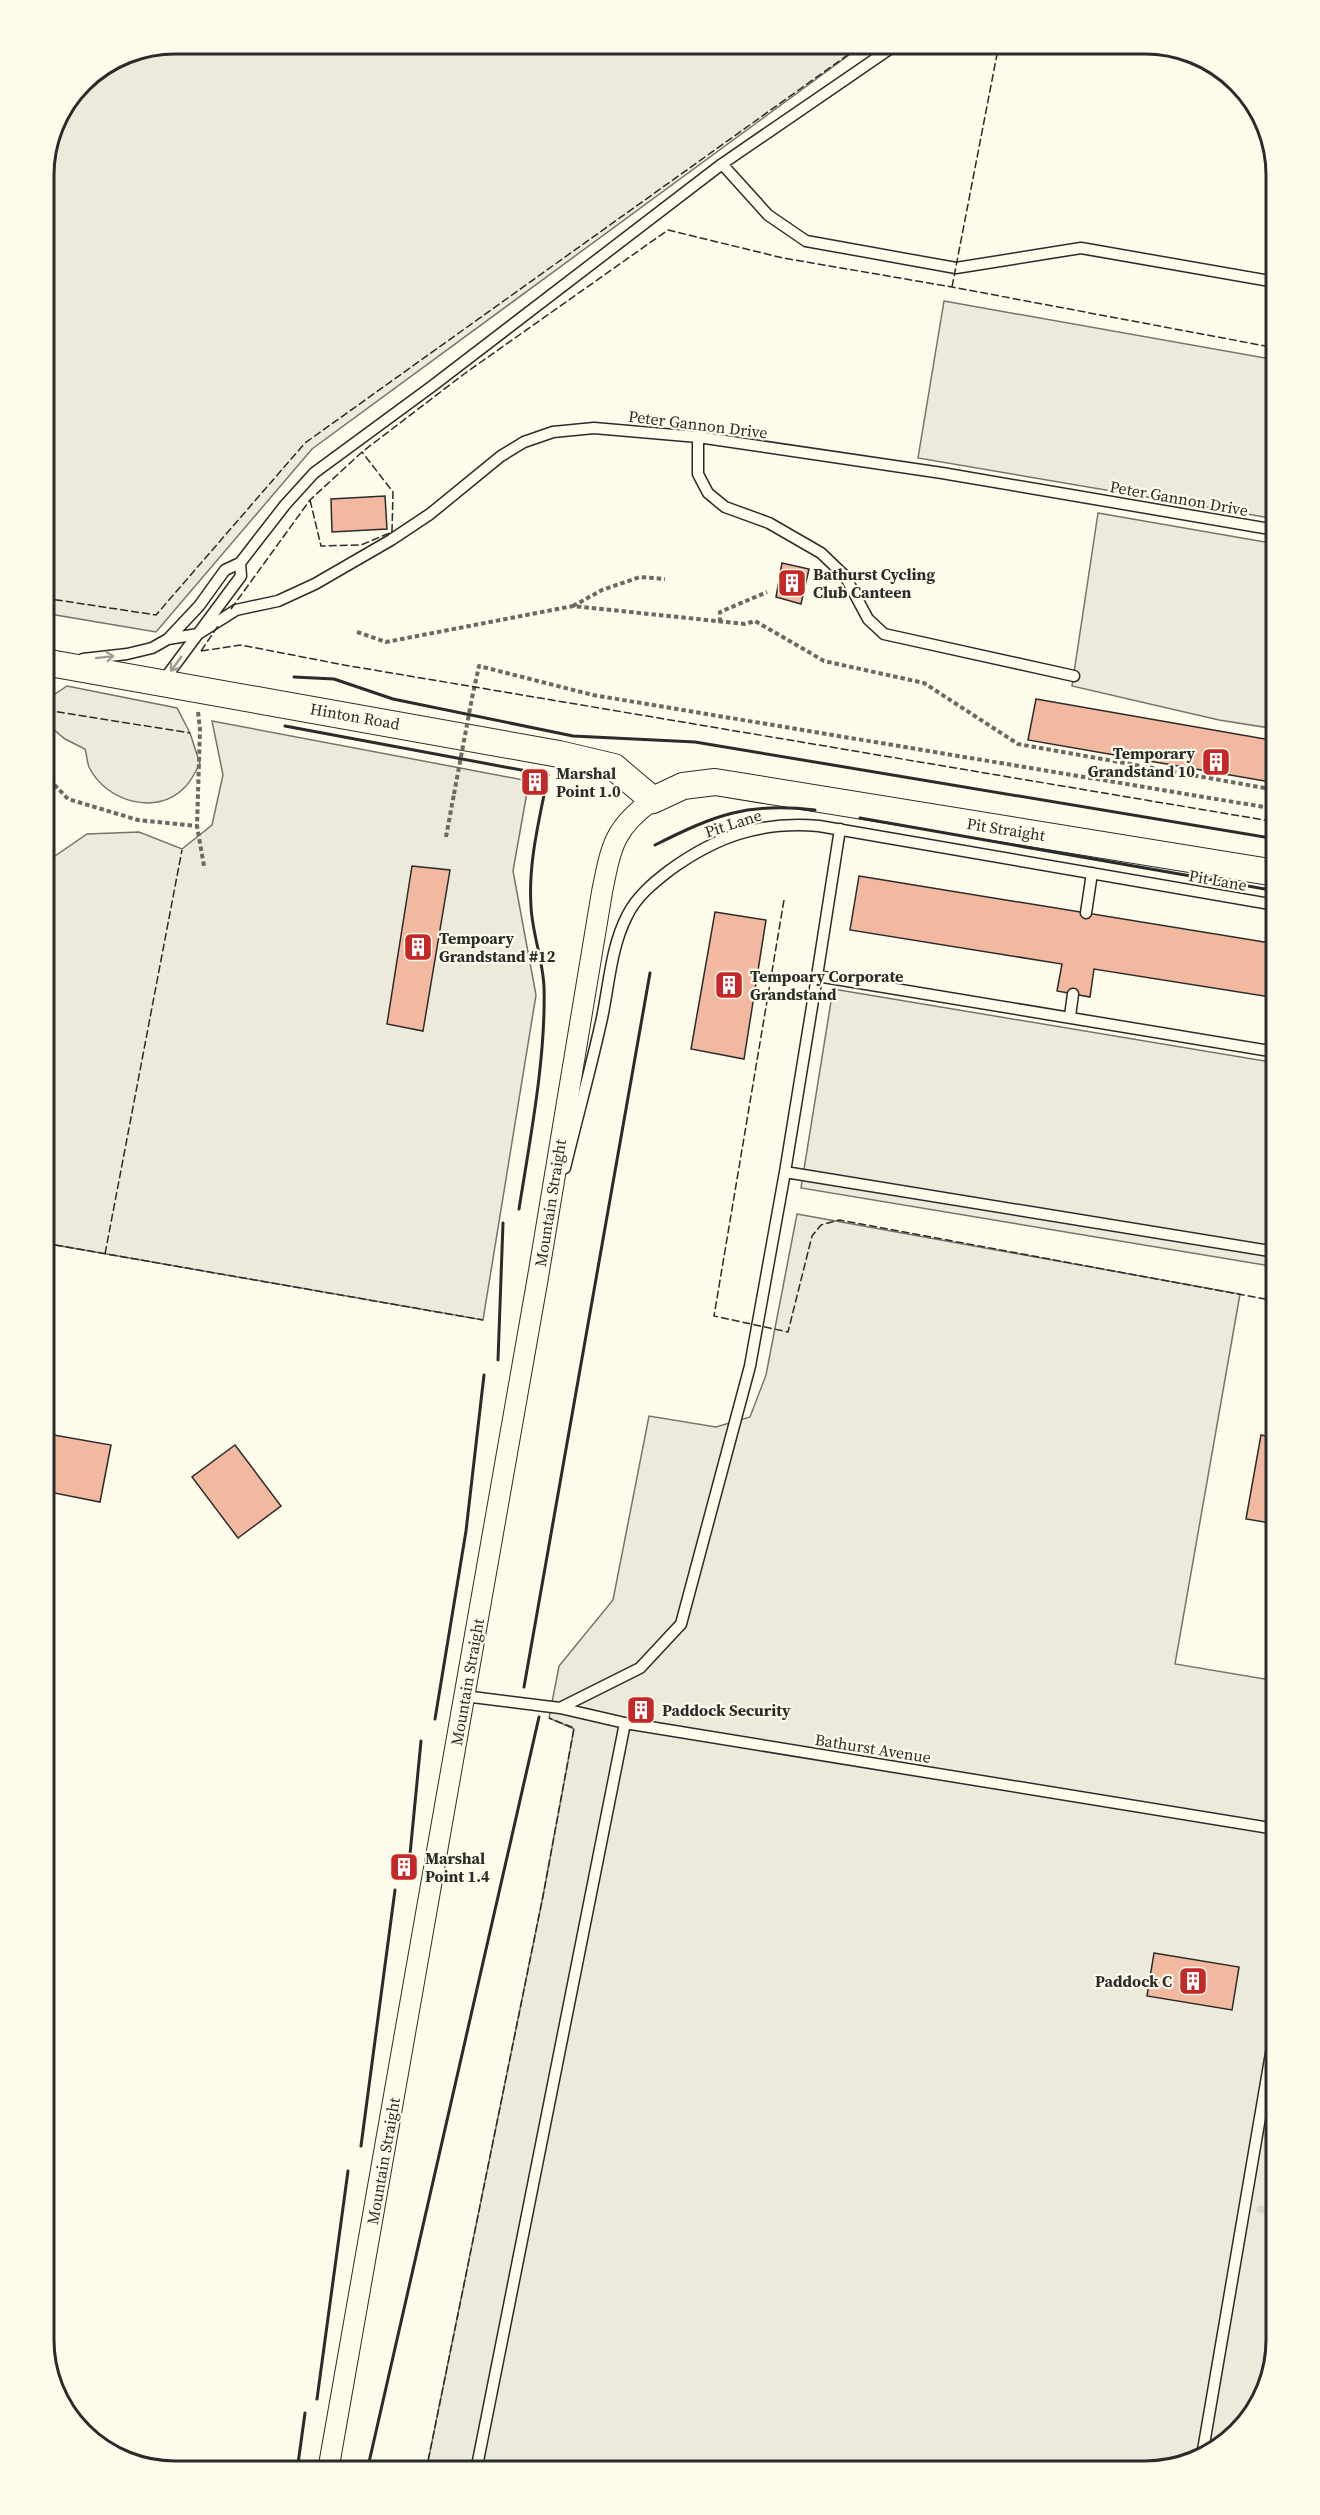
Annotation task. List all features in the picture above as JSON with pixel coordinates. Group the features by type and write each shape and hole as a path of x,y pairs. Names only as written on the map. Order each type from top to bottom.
{"street":[{"name":"Hinton Road","path":"54,664 581,759 614,767 654,800"},
{"name":"Pit Straight","path":"654,800 674,789 695,783 716,782 1266,871"},
{"name":"Mountain Straight","path":"330,2461 538,1277 602,892 614,841 636,814 654,800"}],"lane":[{"path":"54,661 127,654 152,648 168,639 199,606 225,570 240,563 285,505 314,473 431,387 722,164 882,54"},
{"path":"722,164 768,215 806,241 956,268 1081,248 1266,280"},
{"name":"Peter Gannon Drive","path":"168,639 198,634 236,610 278,601 352,564 430,514 501,456 524,442 553,432 594,428 698,437 942,473 1266,528"},
{"path":"698,437 698,474 708,493 724,507 769,523 821,553 845,576 868,619 884,634 1074,676"},
{"path":"163,682 241,576 240,563"},
{"name":"Pit Lane","path":"538,1277 622,928 637,901 648,888 682,861 719,841 740,833 778,825 840,829 1266,903"},
{"path":"560,1708 640,1668 681,1624 750,1366 785,1172 840,829"},
{"path":"1086,913 1092,873"},
{"path":"817,976 1070,1016 1266,1050"},
{"path":"1070,1016 1073,994"},
{"path":"785,1172 1266,1250"},
{"name":"Bathurst Avenue","path":"464,1696 560,1708 625,1723 1266,1827"},
{"path":"478,2461 625,1723"},
{"path":"1204,2446 1266,2082"}],"path":[{"path":"573,606 603,590 640,578 665,579"},
{"path":"720,622 720,612 767,592"},
{"path":"357,632 386,642 573,606 720,622 745,624 756,621 824,661 924,683 1018,744 1266,788"},
{"path":"446,837 479,666 593,695 1266,807"},
{"path":"195,688 200,729 197,826 204,866"},
{"path":"54,784 68,799 138,820 197,826"}],"shaded area":[{"path":"167,54 850,54 312,449 156,632 54,615 54,167 58,144 66,122 79,101 101,79 136,60"},
{"path":"944,301 1266,358 1266,517 918,458"},
{"path":"1098,513 1266,542 1266,727 1219,720 1072,686"},
{"path":"67,686 177,708 190,733 200,764 189,783 173,797 147,803 119,796 97,779 89,767 85,749 65,739 54,730 54,695"},
{"path":"212,721 529,781 513,871 536,995 483,1320 54,1245 54,857 87,834 139,832 182,849 212,825 223,775"},
{"path":"833,989 1266,1061 1266,1265 801,1188"},
{"path":"797,1214 1240,1294 1175,1664 1266,1679 1266,2340 1260,2379 1246,2407 1219,2436 1191,2452 1153,2461 428,2461 543,1896 574,1729 549,1718 559,1666 613,1600 649,1416 716,1427 750,1417 766,1375"}],"building":[{"path":"385,496 387,529 332,532 331,499"},
{"name":"Bathurst Cycling Club Canteen","path":"782,563 809,569 801,604 776,597"},
{"name":"Temporary Grandstand 10","path":"1036,699 1266,739 1266,781 1028,740"},
{"name":"Tempoary Grandstand #12","path":"412,866 450,870 423,1031 387,1024"},
{"path":"859,876 1266,942 1266,996 1094,969 1090,997 1057,991 1062,964 850,930"},
{"name":"Tempoary Corporate Grandstand","path":"715,912 766,920 744,1059 691,1049"},
{"path":"54,1435 111,1445 100,1502 54,1493"},
{"path":"1261,1435 1266,1436 1266,1522 1246,1519"},
{"path":"235,1445 281,1506 238,1538 192,1477"},
{"name":"Paddock Security","path":"633,1705 649,1706 648,1715 633,1713"},
{"name":"Paddock C","path":"1154,1953 1239,1967 1232,2010 1147,1996"}],"waterway":[{"path":"1260,2209 1266,2210"}],"fence":[{"path":"54,600 156,615 305,443 849,54"},
{"path":"952,287 997,54"},
{"path":"231,609 310,500 362,452 464,374 668,230 783,258 952,287 1266,346"},
{"path":"310,500 321,546 361,545 392,532 393,492 362,452"},
{"path":"201,651 218,626"},
{"path":"201,651 241,645 344,665 1266,820"},
{"path":"54,711 190,733"},
{"path":"105,1254 182,850"},
{"path":"784,900 714,1316 788,1332 812,1236 821,1225 839,1220 1266,1299"},
{"path":"54,1245 483,1320"},
{"path":"428,2461 543,1896 574,1728 549,1718"}],"wall":[{"path":"294,677 334,679 393,699 573,736 695,742 1266,837"},
{"path":"285,726 548,775 531,873 532,916 542,967 544,1014 536,1098 519,1209"},
{"path":"655,845 696,826 732,813 770,808 815,810"},
{"path":"860,818 1266,889"},
{"path":"524,1687 650,973"},
{"path":"498,1360 503,1223"},
{"path":"435,1719 466,1531 484,1375"},
{"path":"369,2461 539,1717"},
{"path":"408,1875 421,1741"},
{"path":"361,2146 395,1890"},
{"path":"317,2399 348,2171"},
{"path":"298,2461 305,2413"}],"place":[{"name":"Bathurst Cycling Club Canteen","path":"792,583"},
{"name":"Temporary Grandstand 10","path":"1216,762"},
{"name":"Marshal Point 1.0","path":"535,782"},
{"name":"Tempoary Grandstand #12","path":"418,947"},
{"name":"Tempoary Corporate Grandstand","path":"729,985"},
{"name":"Paddock Security","path":"641,1710"},
{"name":"Marshal Point 1.4","path":"404,1867"},
{"name":"Paddock C","path":"1193,1981"}]}
